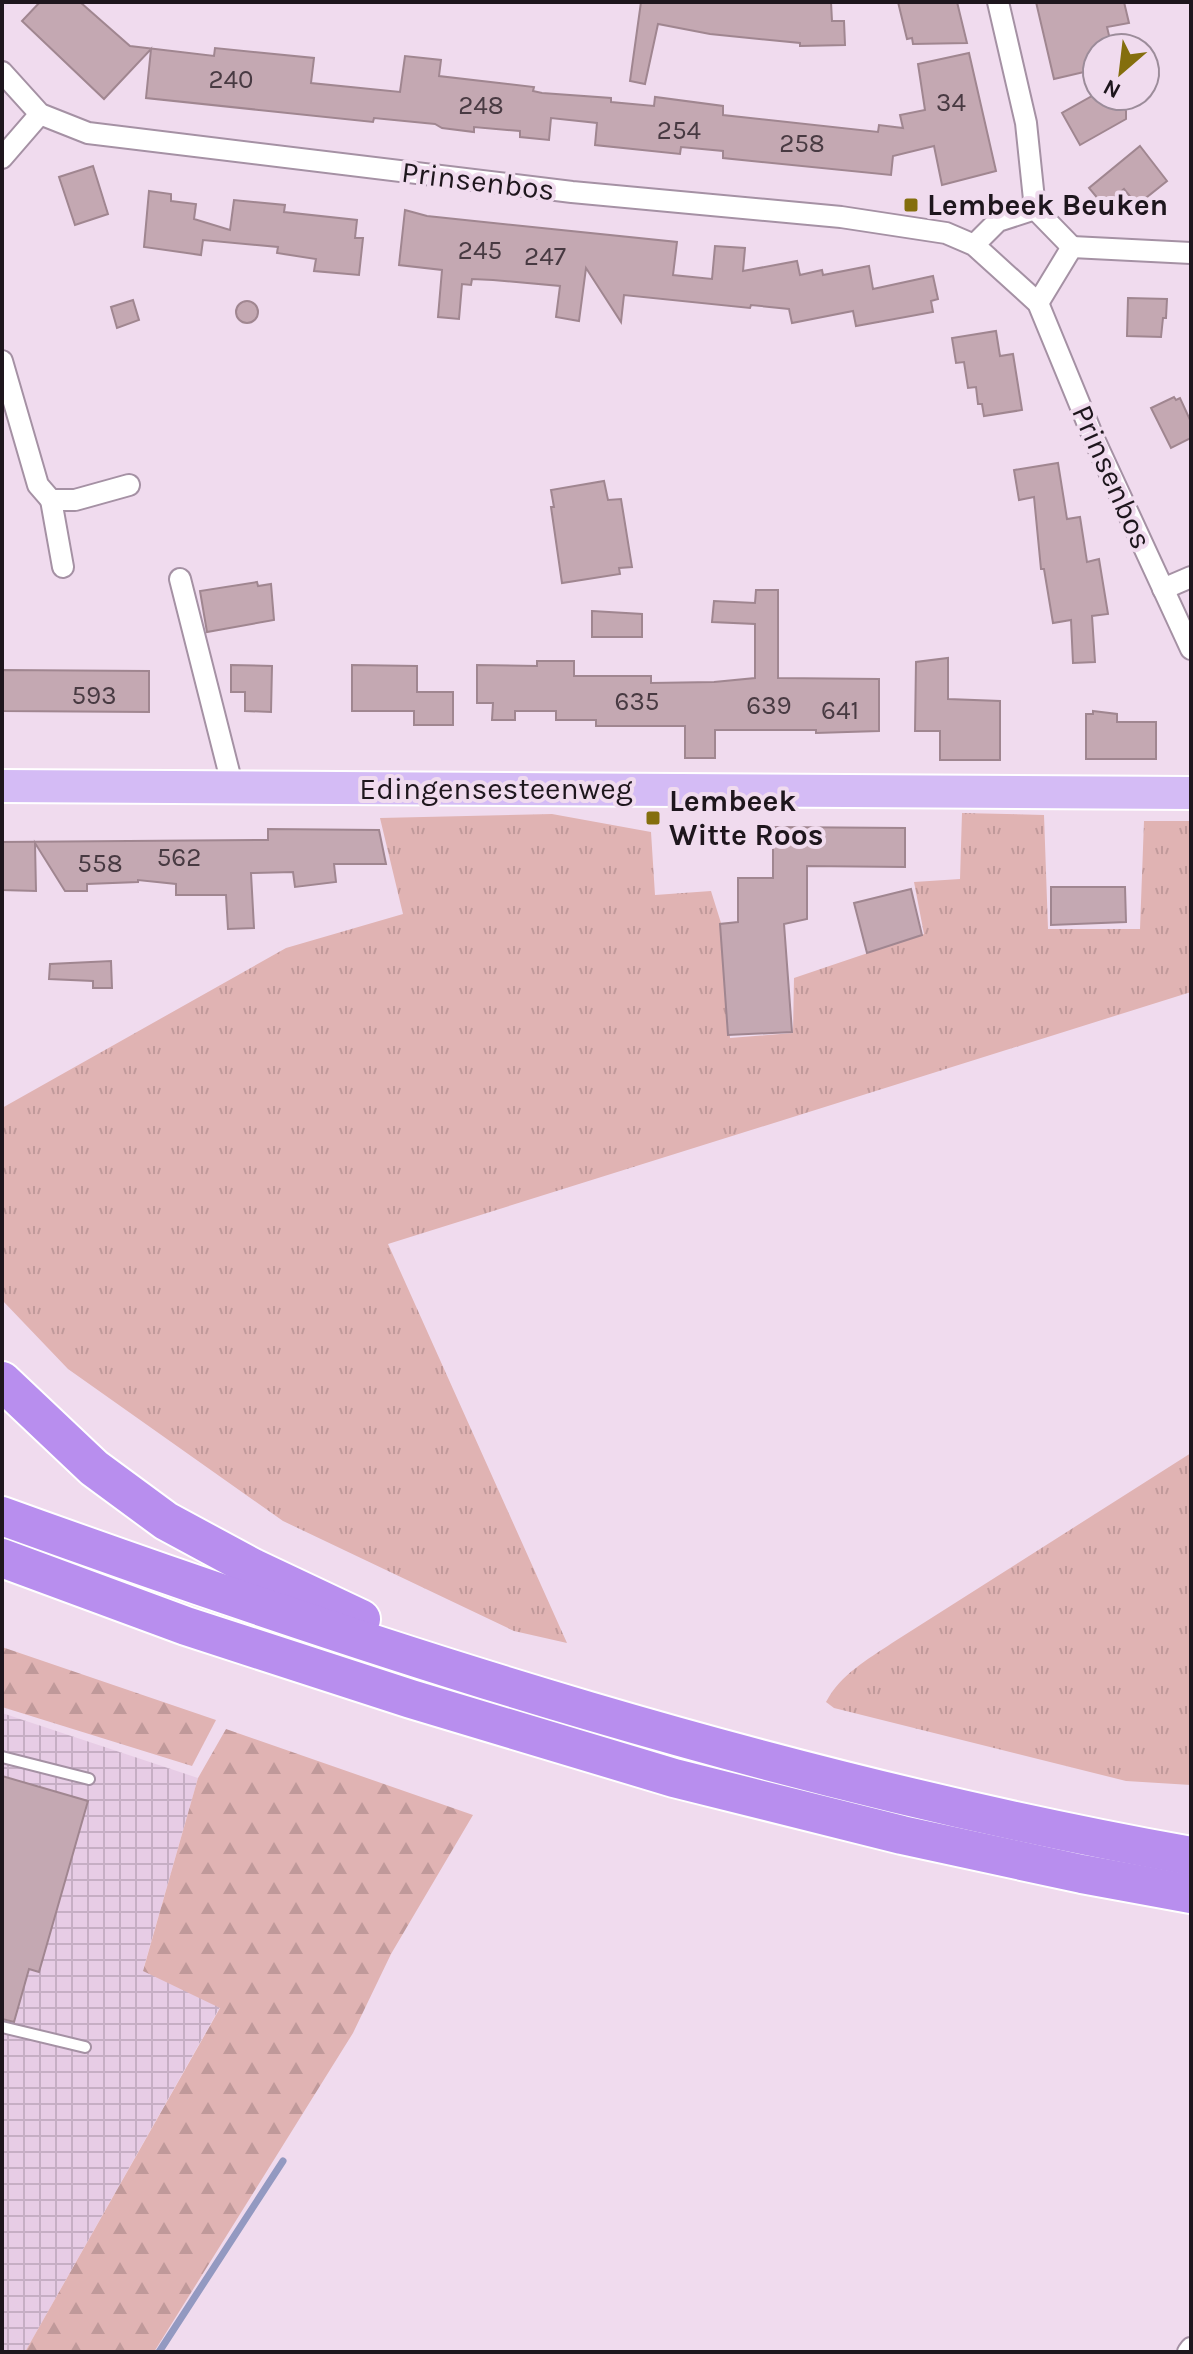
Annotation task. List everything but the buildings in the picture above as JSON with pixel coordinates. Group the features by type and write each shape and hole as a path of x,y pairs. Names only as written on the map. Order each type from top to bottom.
{"highway":[{"path":"2,1381 94,1468 166,1521 253,1568 355,1616 428,1662"},
{"path":"2,1516 194,1586 428,1662 687,1740 1090,1838 1191,1856"},
{"path":"2,1558 186,1626 411,1699 674,1778 902,1835 1191,1894"}],"main road":[{"name":"Edingensesteenweg","path":"2,786 1191,793"}],"street":[{"path":"998,2 1026,123 1035,209 1072,247 1191,253"},
{"name":"Prinsenbos","path":"2,72 40,114 88,133 572,192 841,217 946,233 974,245 1038,303 1094,439 1191,649"},
{"path":"2,158 40,114"},
{"path":"974,245 998,221 1035,209"},
{"path":"1038,303 1072,247"},
{"path":"2,361 38,485 51,500 63,567"},
{"path":"51,500 75,500 129,485"},
{"path":"1163,589 1191,577"},
{"path":"180,579 233,788"}],"lane":[{"path":"2,1757 89,1779"},
{"path":"2,2027 85,2047"}],"shaded area":[{"path":"2,1713 198,1778 143,1970 220,2007 25,2352 2,2352"}],"green space":[{"path":"962,813 1044,815 1048,929 1140,929 1144,821 1191,821 1191,992 388,1244 567,1643 514,1631 283,1521 68,1369 2,1300 2,1108 286,948 403,914 380,818 552,814 651,832 655,895 711,891 721,923 730,1038 793,1033 794,978 924,934 914,882 960,879"},
{"path":"1191,1453 1191,1785 1126,1781 834,1708 826,1702 855,1668 873,1655"},
{"path":"2,1647 216,1720 192,1766 2,1707"},
{"path":"226,1729 473,1815 391,1954 353,2033 154,2352 25,2352 220,2008 143,1971 198,1778"}],"waterway":[{"path":"159,2352 283,2161"}],"place":[{"name":"Lembeek Beuken","path":"911,205"},
{"name":"Lembeek Witte Roos","path":"653,818"}]}
